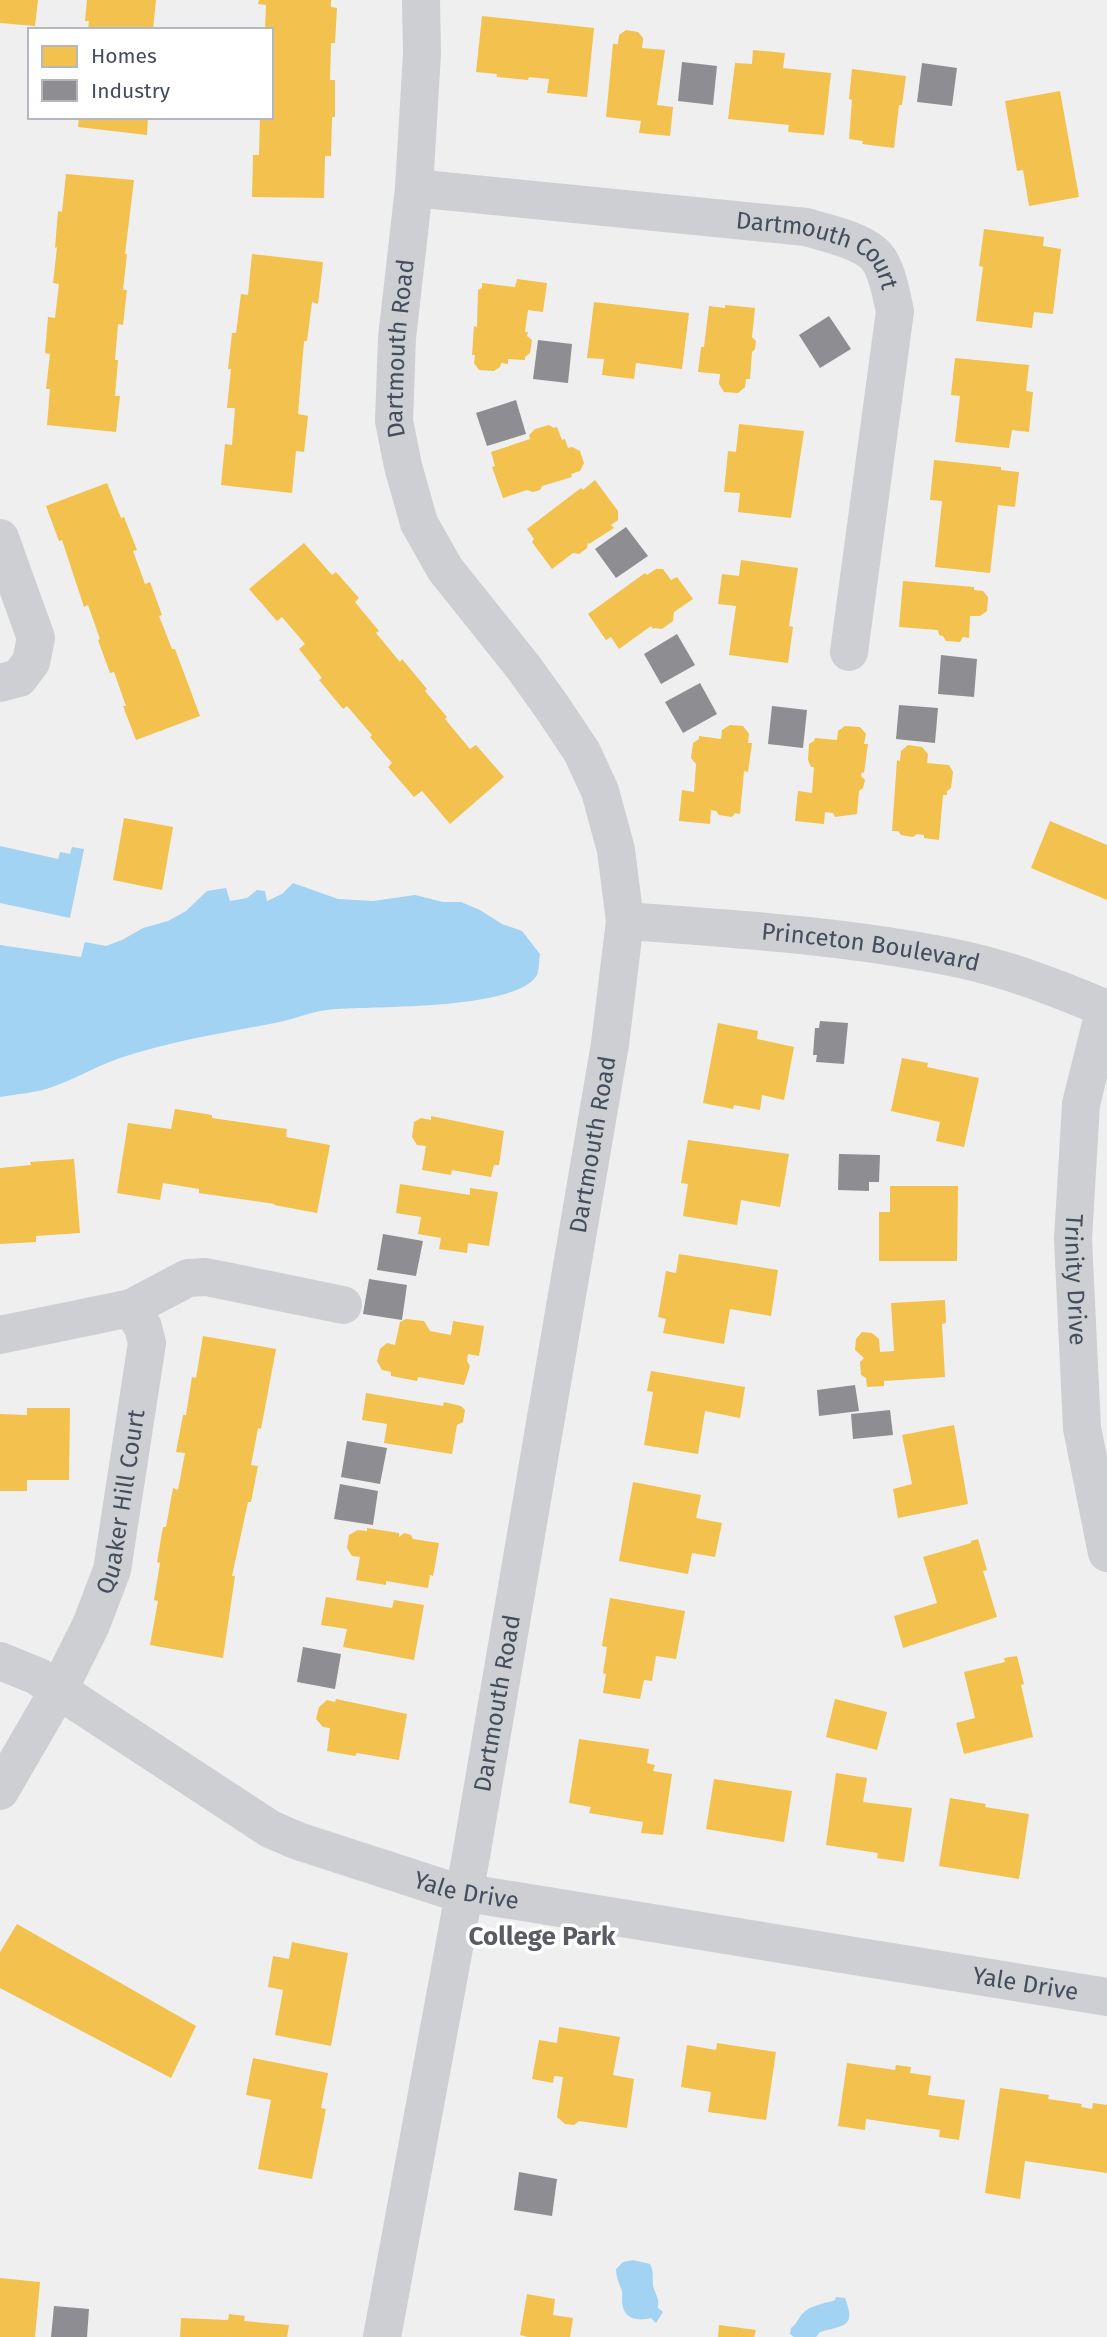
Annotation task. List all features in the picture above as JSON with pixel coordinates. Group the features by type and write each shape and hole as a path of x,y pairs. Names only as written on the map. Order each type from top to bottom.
{"street":[{"name":"Dartmouth Road","path":"382,2337 464,1892 615,1014 625,920 616,850 600,791 582,752 524,668 445,569 419,523 403,466 394,421 397,338 414,188 422,53 422,0"},
{"name":"Dartmouth Court","path":"414,188 806,227 850,241 875,254 889,283 895,311 849,652"},
{"path":"0,538 36,638 31,662 19,678 0,683"},
{"name":"Princeton Boulevard","path":"625,920 855,940 961,959 1066,991 1106,1009"},
{"name":"Trinity Drive","path":"1106,1009 1081,1104 1073,1239 1082,1428 1107,1553"},
{"path":"0,1335 131,1308 188,1278 206,1277 343,1306"},
{"name":"Quaker Hill Court","path":"0,1791 58,1691 91,1625 112,1570 147,1343 143,1327 131,1308"},
{"name":"Yale Drive","path":"0,1661 37,1676 270,1829 449,1889 1107,1997"}],"water":[{"path":"0,846 58,859 60,852 70,854 72,847 84,849 70,918 0,903"},
{"path":"293,883 338,899 373,901 415,895 443,902 461,902 502,924 522,931 540,954 537,975 524,986 503,995 444,1004 328,1010 178,1042 120,1058 46,1089 0,1097 0,945 81,957 85,942 106,946 143,928 168,921 186,911 207,891 226,888 230,901 247,898 257,890 265,891 267,901 282,894"},
{"path":"633,2260 650,2264 658,2308 663,2312 656,2323 651,2318 630,2317 623,2307 616,2269 623,2262"},
{"path":"836,2297 845,2298 849,2315 846,2323 820,2332 816,2337 794,2337 790,2334 791,2328 805,2311 835,2300"}],"building: Homes":[{"path":"0,0 38,0 35,26 0,23"},
{"path":"87,0 156,0 153,28 88,28 89,21 85,21"},
{"path":"259,0 331,0 331,7 337,8 335,43 331,43 330,80 335,80 335,117 332,117 331,156 325,156 324,198 252,197 253,155 259,155 260,119 273,119 273,28 265,28 266,5 258,4"},
{"path":"482,16 594,28 587,97 547,93 549,79 529,77 528,80 476,72"},
{"path":"626,30 638,32 643,38 642,48 665,50 657,105 673,107 670,136 639,133 641,121 606,117 613,44 618,44 619,35"},
{"path":"753,50 785,53 783,68 831,73 824,135 788,132 789,125 728,119 735,63 752,64"},
{"path":"852,69 906,76 902,105 899,105 894,148 862,144 863,141 849,139"},
{"path":"1060,91 1079,197 1029,206 1023,170 1017,171 1005,101"},
{"path":"79,119 148,119 147,135 78,127"},
{"path":"66,174 134,180 125,254 123,290 127,290 123,325 118,324 115,360 118,360 115,396 120,396 116,432 47,425 50,389 46,389 50,354 45,353 48,317 55,318 59,284 53,283 57,247 55,248 58,211 62,212"},
{"path":"984,229 1044,237 1043,246 1061,249 1053,314 1034,312 1032,328 976,321 983,267 979,266"},
{"path":"252,254 323,262 318,304 312,302 307,341 304,341 298,414 308,416 304,452 296,451 292,493 221,485 225,444 232,445 235,408 227,408 232,333 236,333 241,294 248,295"},
{"path":"517,279 547,283 543,312 528,310 525,332 528,332 527,336 532,340 530,353 525,360 508,359 508,364 501,363 494,371 479,370 474,363 475,355 472,355 474,326 477,327 478,290 482,288 482,283 515,287"},
{"path":"594,302 689,313 682,369 636,363 634,379 602,375 604,359 587,358"},
{"path":"725,305 755,308 752,337 756,341 752,352 750,379 746,379 745,387 738,393 724,392 719,384 720,374 698,372 709,306 725,308"},
{"path":"955,358 1029,365 1026,391 1033,392 1029,432 1012,430 1009,448 955,442 960,396 951,395"},
{"path":"739,424 804,431 791,518 738,512 740,493 724,492 728,451 736,452"},
{"path":"549,425 557,427 568,448 580,451 584,463 580,471 571,474 572,477 542,486 540,490 527,490 503,498 492,467 495,466 491,452 530,439 529,435 535,429"},
{"path":"934,460 1001,467 1001,470 1019,472 1015,507 998,505 990,573 935,567 942,501 930,500"},
{"path":"595,480 618,511 618,520 611,525 614,528 589,544 588,542 587,548 579,554 573,553 552,569 532,542 534,539 527,529"},
{"path":"107,483 137,550 133,551 145,584 150,582 162,615 159,616 172,649 175,649 200,716 136,740 114,672 110,673 88,605 84,607 62,540 59,541 46,506"},
{"path":"304,543 332,575 336,572 359,598 355,602 379,631 376,633 427,689 425,691 447,717 445,719 470,749 476,745 504,777 450,824 422,791 414,797 388,767 392,763 370,737 372,735 347,706 343,709 319,680 322,678 299,649 305,644 282,617 277,621 249,589"},
{"path":"741,560 798,568 789,626 793,627 788,663 729,655 736,606 718,604 722,574 739,576"},
{"path":"656,569 663,569 671,580 677,577 693,599 674,612 673,621 662,629 653,629 651,626 619,649 611,637 606,640 588,614 645,573 647,575"},
{"path":"903,581 974,587 974,590 983,591 988,597 987,611 980,616 970,616 969,638 963,637 960,642 946,641 939,635 938,630 899,627"},
{"path":"730,725 743,726 749,734 748,743 752,743 748,772 744,771 740,814 735,813 732,817 719,815 711,810 710,824 679,821 682,790 694,792 696,764 691,758 693,743 699,736 721,739 722,730"},
{"path":"845,726 860,727 866,734 864,744 868,744 864,773 862,772 861,776 865,780 859,791 857,814 835,817 833,813 825,812 824,824 795,821 798,791 812,793 814,767 811,767 808,760 809,744 815,738 837,740 838,731"},
{"path":"908,745 922,747 928,754 927,763 949,765 953,772 951,788 947,795 943,795 939,840 917,834 913,837 901,835 898,831 892,831 897,760 900,761 901,751"},
{"path":"124,818 173,827 162,890 113,880"},
{"path":"1050,821 1107,845 1107,900 1031,868"},
{"path":"718,1023 758,1031 757,1039 794,1047 784,1100 762,1095 760,1110 734,1105 733,1109 703,1103"},
{"path":"902,1058 928,1063 927,1067 979,1078 964,1147 936,1141 940,1122 891,1111"},
{"path":"175,1109 212,1115 212,1118 287,1129 286,1137 330,1145 317,1213 199,1193 199,1189 163,1183 160,1200 117,1193 128,1123 171,1129"},
{"path":"431,1116 504,1131 499,1165 494,1165 491,1177 452,1170 451,1175 422,1170 426,1146 417,1145 412,1137 414,1122 421,1118 431,1120"},
{"path":"688,1140 789,1154 780,1207 741,1200 737,1225 683,1216 688,1184 681,1183"},
{"path":"74,1159 80,1233 36,1236 36,1242 0,1244 0,1168 31,1165 30,1162"},
{"path":"400,1184 470,1195 470,1188 498,1192 489,1246 468,1243 467,1253 439,1249 441,1238 418,1234 421,1217 396,1213"},
{"path":"890,1186 958,1186 957,1261 879,1261 879,1212 890,1212"},
{"path":"679,1254 778,1270 771,1316 730,1309 724,1344 663,1333 666,1319 658,1317 666,1271 676,1273"},
{"path":"945,1300 946,1323 942,1324 945,1377 884,1381 884,1386 867,1387 866,1378 861,1375 860,1362 864,1358 855,1350 856,1339 862,1332 872,1333 879,1339 880,1352 894,1351 891,1303"},
{"path":"406,1319 424,1321 430,1331 451,1335 453,1321 484,1326 479,1356 468,1354 467,1361 470,1366 464,1385 418,1377 417,1381 391,1376 391,1372 382,1370 377,1361 380,1349 387,1343 395,1345 400,1322"},
{"path":"203,1336 276,1349 261,1429 258,1428 251,1465 258,1466 232,1576 235,1576 223,1658 150,1645 158,1601 154,1600 163,1527 166,1527 173,1488 178,1490 185,1453 176,1452 192,1377 196,1378"},
{"path":"651,1371 745,1387 740,1418 705,1411 698,1454 644,1445 653,1392 647,1391"},
{"path":"366,1393 443,1406 444,1402 461,1406 465,1410 463,1422 457,1425 452,1454 384,1443 387,1424 362,1420"},
{"path":"27,1408 70,1408 69,1480 27,1480 27,1491 0,1491 0,1414 27,1415"},
{"path":"954,1425 968,1504 898,1518 893,1489 912,1484 902,1435"},
{"path":"633,1482 701,1495 696,1518 722,1523 715,1557 692,1553 688,1574 619,1561"},
{"path":"367,1528 399,1533 399,1537 404,1533 411,1535 413,1539 439,1543 428,1588 386,1581 386,1585 356,1580 360,1557 352,1556 347,1548 349,1535 358,1530 367,1531"},
{"path":"978,1539 987,1570 983,1571 997,1617 903,1648 894,1616 937,1603 923,1557"},
{"path":"326,1597 392,1608 394,1600 424,1605 414,1660 343,1647 347,1629 321,1625"},
{"path":"610,1598 685,1611 676,1659 656,1656 652,1681 644,1680 640,1699 603,1693 607,1647 602,1646"},
{"path":"1017,1656 1033,1737 964,1754 956,1723 975,1718 964,1672 1005,1662 1004,1658"},
{"path":"336,1699 407,1714 399,1760 327,1751 330,1728 323,1727 316,1719 319,1707 327,1700 335,1702"},
{"path":"835,1699 887,1712 877,1750 826,1737"},
{"path":"579,1739 649,1749 647,1763 655,1765 653,1771 672,1774 663,1835 641,1833 643,1822 589,1813 591,1807 569,1803"},
{"path":"836,1773 867,1778 863,1802 912,1808 904,1862 877,1858 878,1853 826,1845"},
{"path":"714,1779 792,1791 784,1842 706,1829"},
{"path":"950,1798 1029,1814 1019,1879 939,1866"},
{"path":"17,1924 196,2026 171,2078 0,1988 0,1952"},
{"path":"292,1942 348,1953 331,2046 275,2035 283,1990 268,1987 273,1956 289,1959"},
{"path":"559,2027 620,2037 613,2075 634,2079 627,2128 579,2121 574,2125 565,2124 557,2117 563,2077 554,2076 553,2083 532,2079 539,2040 557,2043"},
{"path":"717,2043 776,2052 766,2120 708,2112 711,2092 681,2087 687,2045 716,2050"},
{"path":"253,2058 328,2073 321,2108 326,2109 312,2179 258,2169 271,2100 246,2095"},
{"path":"847,2063 895,2070 896,2065 911,2067 910,2073 931,2076 928,2095 965,2100 959,2140 939,2137 940,2130 866,2119 865,2130 838,2126"},
{"path":"1000,2088 1049,2095 1048,2099 1082,2104 1081,2107 1092,2109 1093,2103 1107,2105 1107,2173 1025,2161 1020,2199 985,2193"},
{"path":"0,2278 40,2282 35,2337 0,2337"},
{"path":"527,2294 555,2299 553,2315 573,2318 570,2337 520,2335"},
{"path":"229,2314 245,2316 244,2321 289,2325 287,2337 180,2337 181,2318 228,2320"},
{"path":"719,2325 756,2330 754,2337 718,2337"}],"building: Industry":[{"path":"682,62 717,66 713,105 678,101"},
{"path":"922,63 957,68 952,106 917,102"},
{"path":"829,316 851,349 820,368 799,335"},
{"path":"538,340 572,344 568,383 533,379"},
{"path":"516,400 526,434 487,446 476,413"},
{"path":"626,527 648,556 616,578 595,549"},
{"path":"677,634 695,665 661,684 644,654"},
{"path":"941,655 977,659 974,697 938,694"},
{"path":"700,683 717,714 683,733 665,702"},
{"path":"899,705 938,708 935,743 896,739"},
{"path":"772,706 807,710 803,748 768,744"},
{"path":"820,1021 848,1023 844,1064 816,1062 817,1055 813,1055 815,1028 819,1028"},
{"path":"839,1154 880,1155 879,1182 869,1182 869,1191 838,1190"},
{"path":"383,1234 423,1241 416,1276 377,1270"},
{"path":"369,1279 407,1285 402,1320 363,1314"},
{"path":"855,1385 859,1411 819,1416 817,1390"},
{"path":"890,1410 893,1435 853,1439 851,1414"},
{"path":"347,1441 387,1448 380,1484 341,1477"},
{"path":"340,1484 378,1491 373,1525 334,1519"},
{"path":"303,1647 341,1654 335,1689 297,1682"},
{"path":"519,2172 557,2179 552,2216 514,2210"},
{"path":"54,2306 89,2309 87,2337 51,2337"}],"district":[{"name":"College Park","path":"542,1936"}]}
